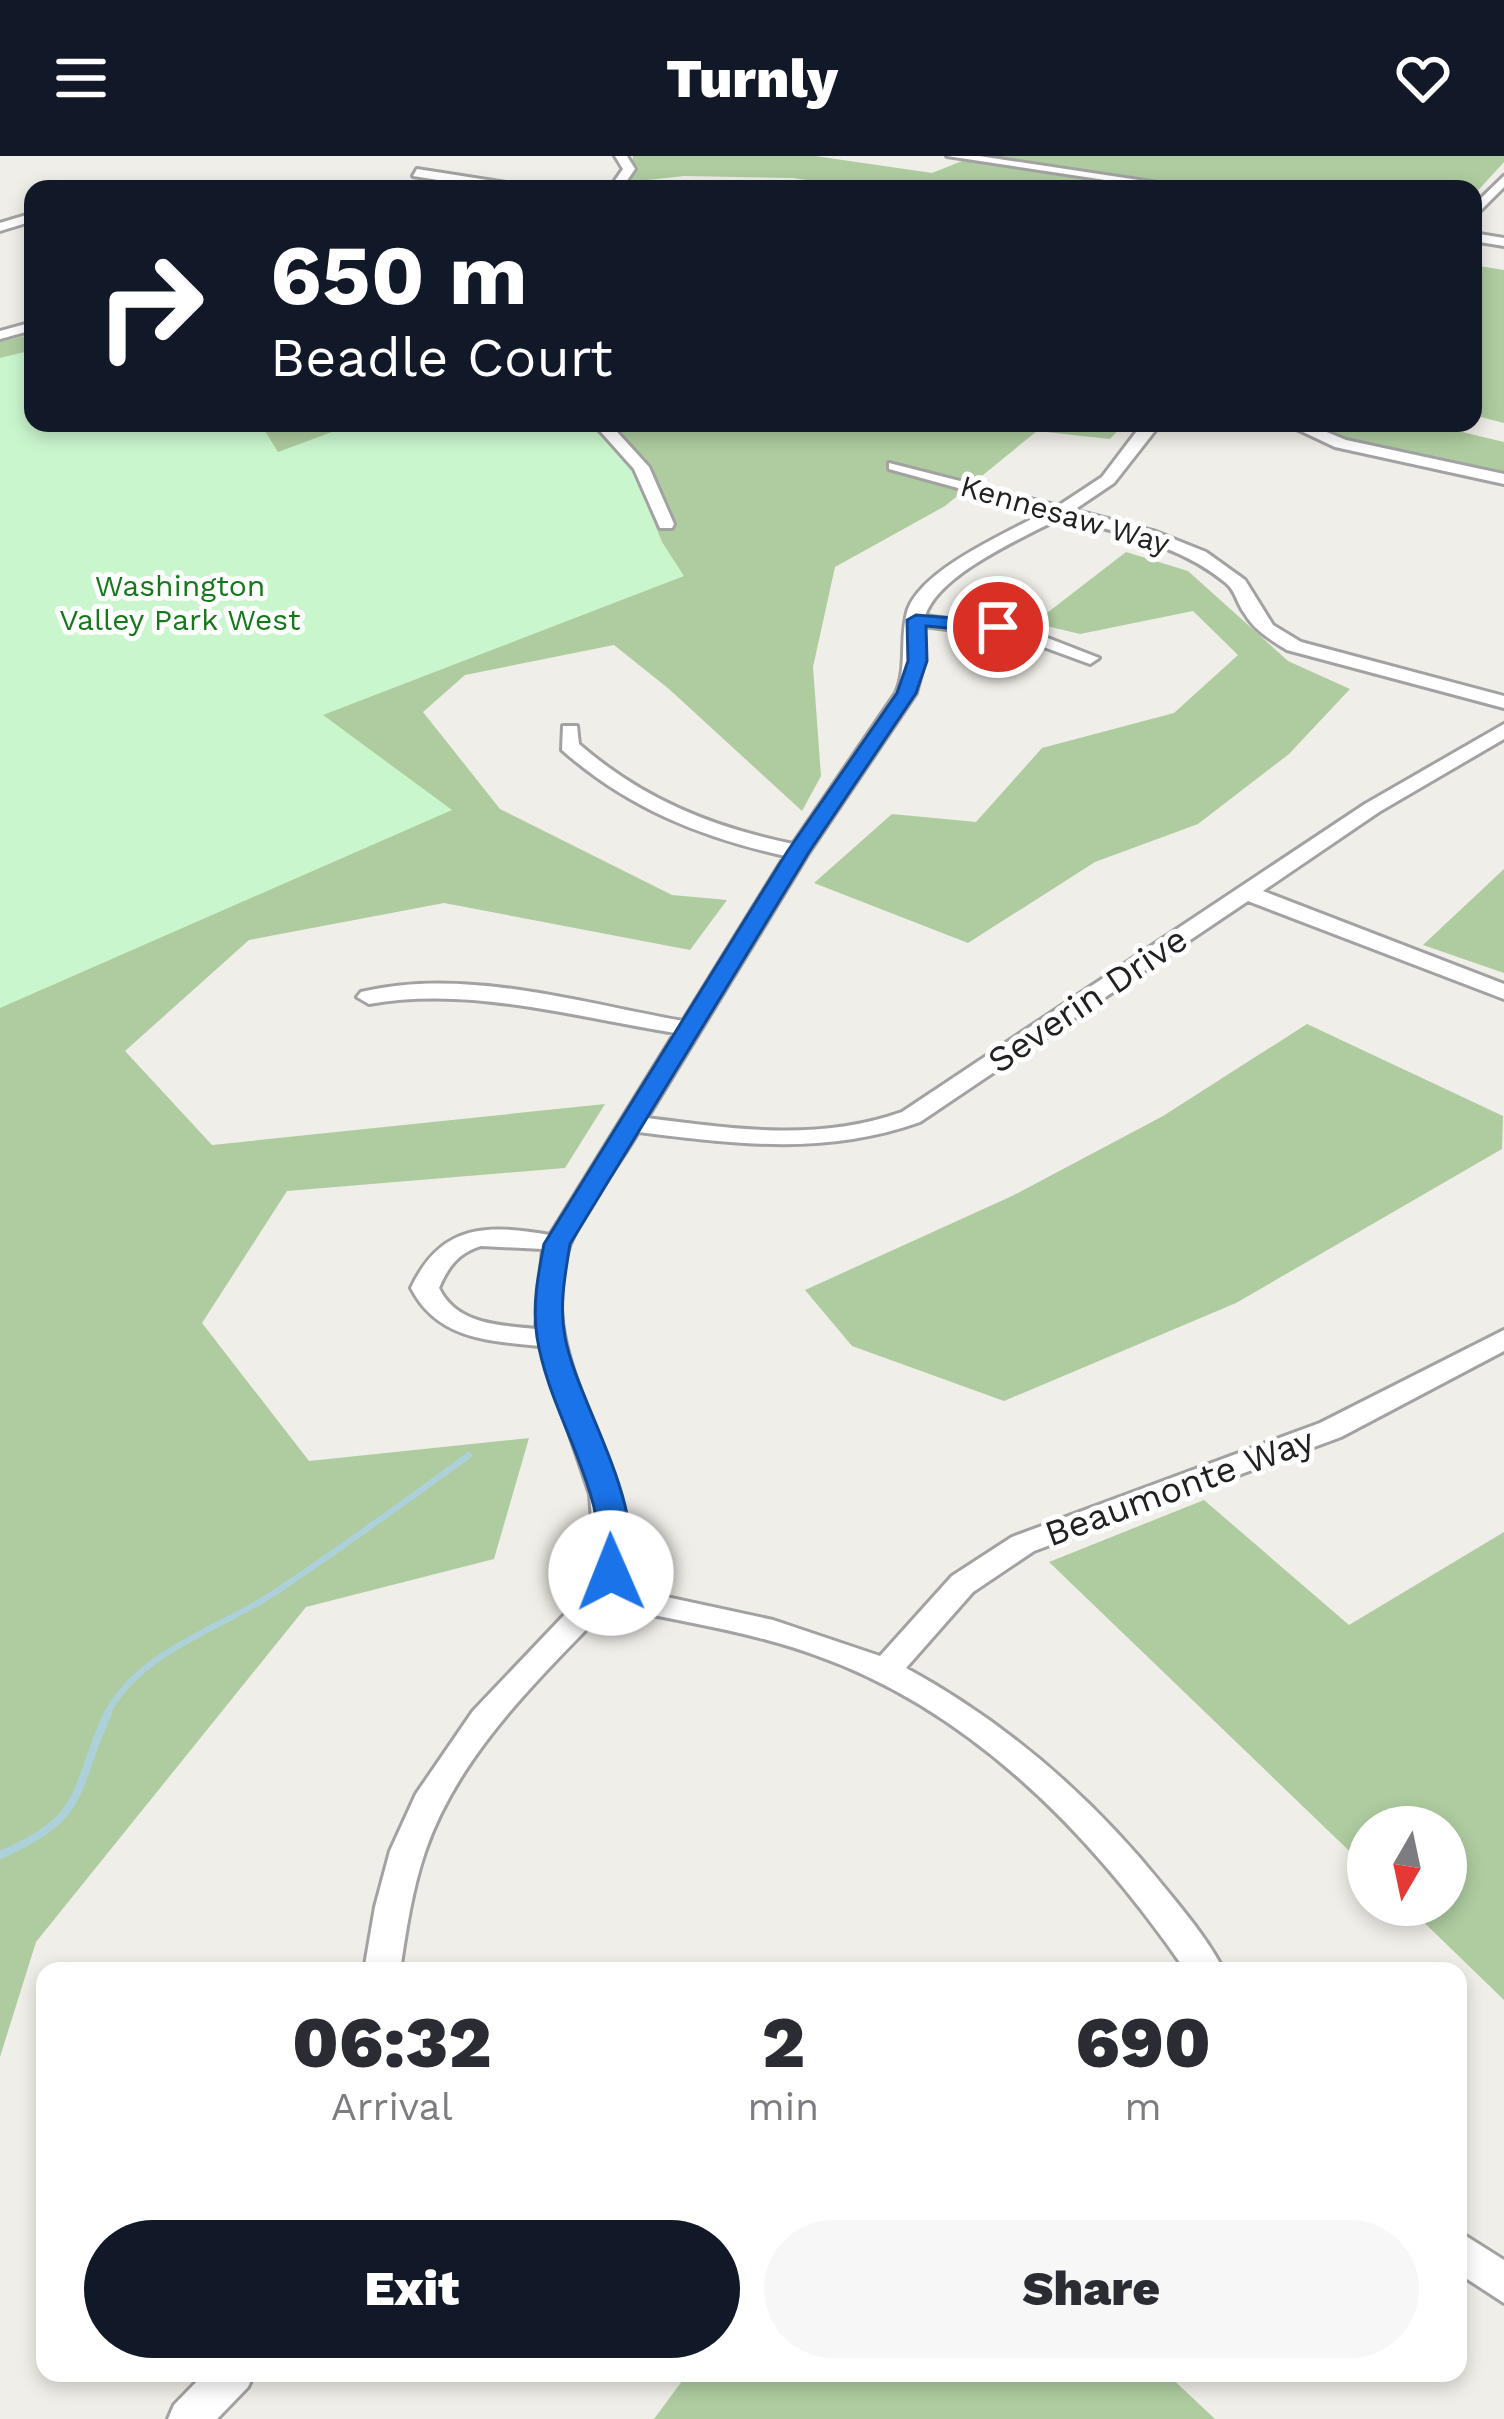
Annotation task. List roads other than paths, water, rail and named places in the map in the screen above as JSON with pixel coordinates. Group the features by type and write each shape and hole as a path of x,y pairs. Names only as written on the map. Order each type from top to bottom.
{"street":[{"path":"953,156 1127,180"},
{"path":"417,173 462,180"},
{"path":"1482,204 1504,180"},
{"path":"609,432 641,467 666,524"},
{"path":"383,1962 387,1923 406,1847 430,1795 474,1729 603,1594 615,1540 609,1507 551,1339 549,1287 557,1244 798,852 914,679 918,607 933,589 1118,471 1143,432"},
{"path":"1314,432 1341,443 1504,478"},
{"name":"Kennesaw Way","path":"895,466 1150,536 1200,556 1239,584 1252,612 1267,629 1294,646 1504,702"},
{"path":"916,620 998,627 1058,643 1090,658"},
{"path":"570,730 568,746 649,807 700,830 798,852"},
{"name":"Severin Drive","path":"630,1124 788,1141 878,1132 911,1117 1372,808 1469,755 1504,730"},
{"path":"1246,892 1504,992"},
{"path":"370,997 388,992 454,992 690,1030"},
{"path":"551,1339 453,1322 430,1303 425,1288 440,1255 460,1244 501,1236 557,1244"},
{"name":"Beaumonte Way","path":"885,1672 948,1592 984,1564 1024,1544 1365,1418 1436,1383 1504,1340"},
{"path":"603,1594 825,1646 885,1672 1028,1763 1077,1810 1200,1962"},
{"path":"1467,2255 1504,2284"},
{"path":"189,2419 224,2382"}],"waterway":[{"path":"106,1716 137,1675 158,1659 274,1593 469,1455"},
{"path":"0,1855 29,1841 64,1814 108,1713"}],"park label":[{"name":"Washington Valley Park West","path":"180,603"}]}
